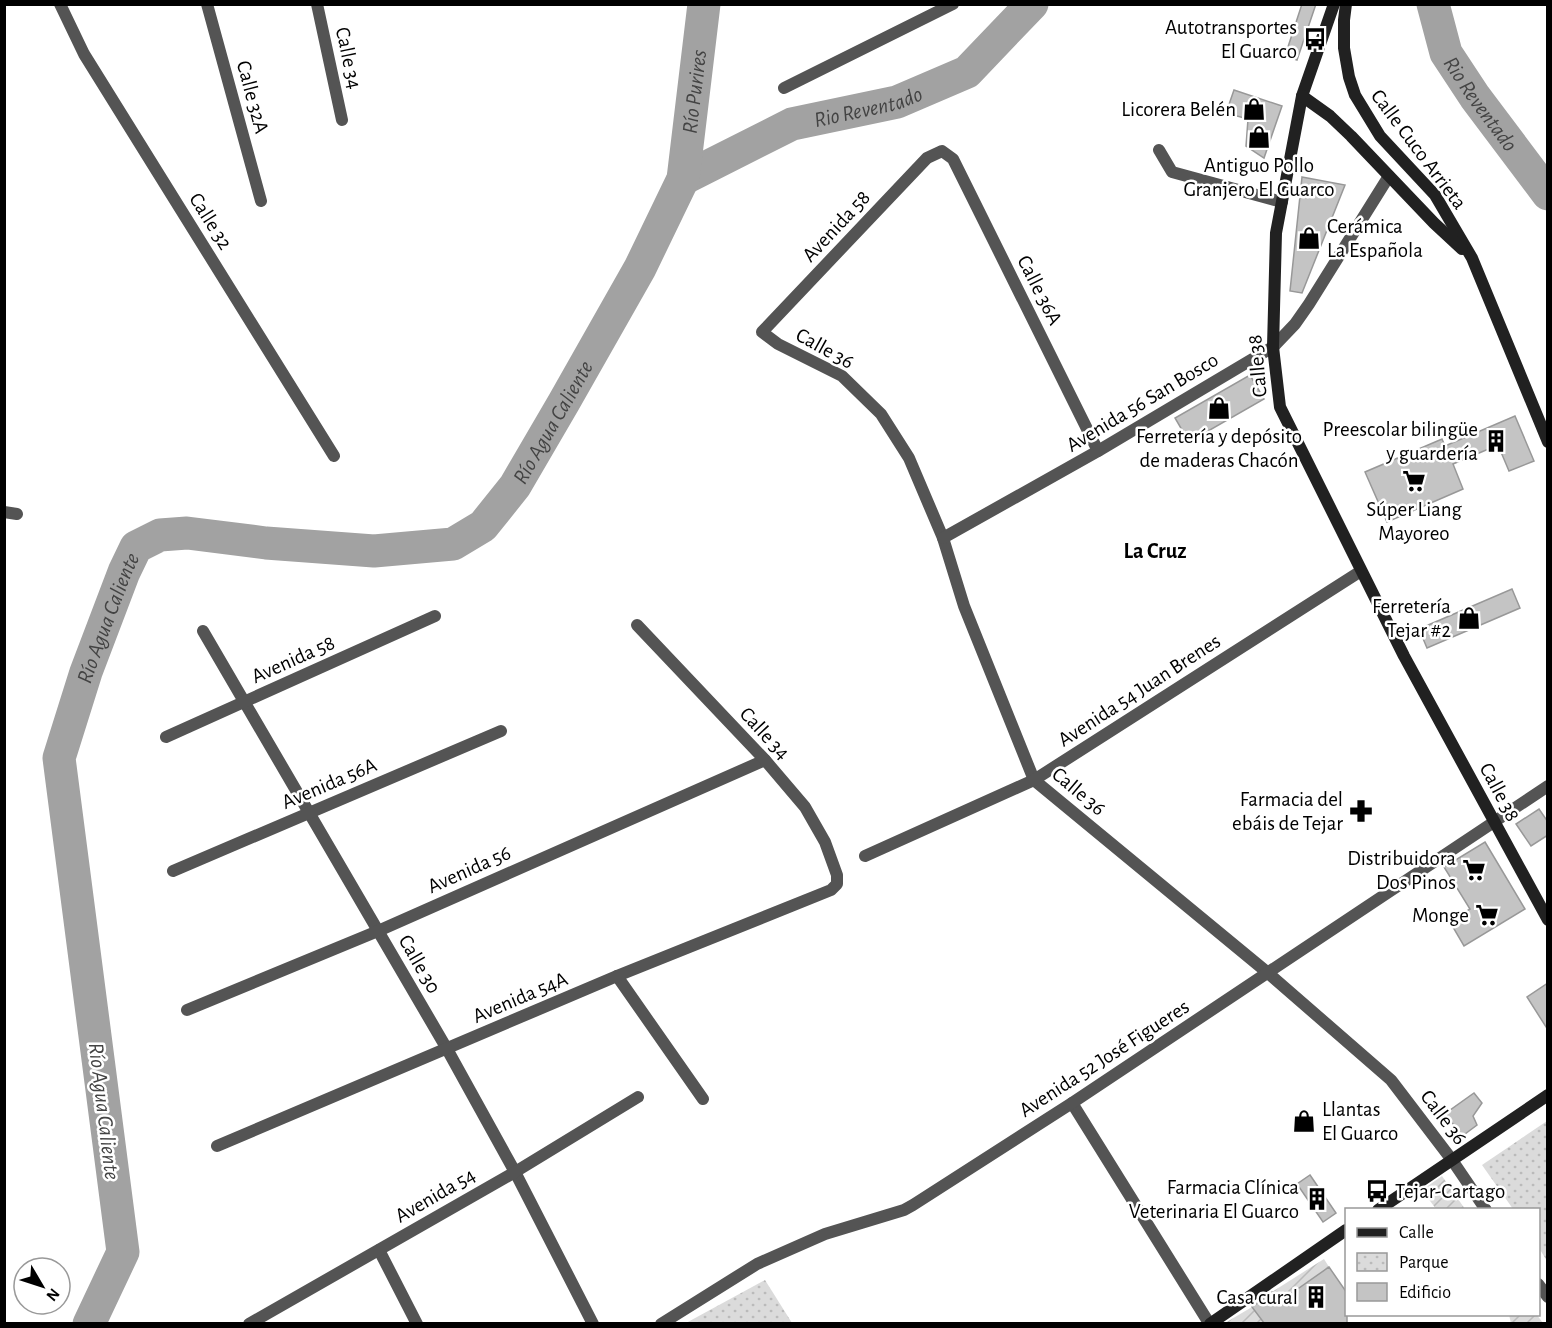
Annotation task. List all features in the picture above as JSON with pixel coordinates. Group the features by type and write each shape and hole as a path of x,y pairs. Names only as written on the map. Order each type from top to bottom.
{"main road":[{"name":"Calle 38","path":"1334,4 1302,96 1276,232 1273,347 1280,407 1404,656 1548,920"},
{"name":"Calle Cuco Arrieta","path":"1346,4 1344,48 1348,77 1354,95 1380,136 1435,195 1472,258"},
{"name":"Calle Cuco Arrieta","path":"1302,96 1330,116 1434,223 1472,258"},
{"path":"1472,258 1548,442"},
{"path":"1380,1208 1548,1095"},
{"path":"1209,1323 1345,1231"}],"street":[{"name":"Calle 32","path":"60,4 84,54 334,456"},
{"name":"Calle 32A","path":"207,4 261,201"},
{"name":"Calle 34","path":"317,4 342,120"},
{"path":"784,88 953,4"},
{"path":"1159,150 1172,172 1282,202"},
{"name":"Avenida 58","path":"762,332 927,158 942,151"},
{"name":"Calle 36A","path":"942,151 953,159 1098,451"},
{"name":"Avenida 56 San Bosco","path":"943,538 1098,451 1273,347 1295,324 1389,176"},
{"name":"Calle 36","path":"762,332 778,344 842,376 881,414 909,458 943,538 964,606 1034,780 1268,973 1391,1080 1485,1208"},
{"name":"Avenida 54 Juan Brenes","path":"865,856 1034,780 1361,571"},
{"name":"Avenida 58","path":"166,736 435,616"},
{"name":"Calle 34","path":"637,625 765,760 805,807 825,842 837,875 837,884"},
{"name":"Calle 30","path":"203,631 447,1049 515,1172 593,1323"},
{"name":"Avenida 56A","path":"173,872 501,731"},
{"name":"Avenida 56","path":"187,1010 378,931 765,760"},
{"name":"Avenida 52 José Figueres","path":"661,1323 757,1264 825,1234 904,1210 1072,1103 1548,786"},
{"name":"Avenida 54A","path":"217,1146 617,976 831,890 837,884"},
{"path":"617,976 703,1099"},
{"name":"Avenida 54","path":"249,1323 515,1172 638,1097"},
{"path":"1072,1103 1209,1323"},
{"path":"379,1250 417,1323"}],"green space":[{"path":"1547,1121 1547,1261 1540,1250 1540,1208 1512,1208 1482,1165"},
{"path":"1442,1176 1464,1208 1435,1208 1422,1190"},
{"path":"1324,1259 1329,1267 1279,1302 1272,1292"},
{"path":"765,1280 792,1323 686,1323"},
{"path":"1252,1307 1264,1323 1225,1323"},
{"path":"1509,1316 1538,1316 1543,1323 1511,1323"}],"building":[{"path":"1302,4 1316,4 1297,60 1285,56"},
{"name":"Licorera Belén","path":"1234,90 1282,106 1264,158 1246,146 1248,119 1226,113"},
{"name":"Cerámica La Española","path":"1302,177 1345,185 1302,293 1290,291"},
{"name":"Ferretería y depósito de maderas Chacón","path":"1250,375 1264,399 1189,442 1175,418"},
{"name":"Súper Liang Mayoreo","path":"1515,416 1534,461 1509,471 1498,445 1453,464 1463,489 1387,522 1365,472 1442,439 1445,446"},
{"name":"Ferretería Tejar #2","path":"1512,589 1520,608 1427,648 1419,629"},
{"path":"1539,809 1548,822 1548,835 1531,846 1516,824"},
{"path":"1485,842 1525,909 1464,946 1450,922 1470,909 1444,867"},
{"path":"1548,983 1548,1030 1527,997"},
{"path":"1474,1093 1482,1103 1473,1116 1477,1125 1461,1137 1446,1113"},
{"name":"Farmacia Clínica Veterinaria El Guarco","path":"1310,1175 1336,1213 1323,1222 1297,1184"},
{"name":"Casa cural","path":"1329,1267 1345,1290 1347,1323 1264,1323 1252,1307 1272,1292 1279,1302"}],"waterway":[{"name":"Río Agua Caliente","path":"89,1324 123,1252 59,758 86,672 124,572 136,547 160,535 187,533 266,543 374,551 453,544 483,526 515,486 564,402 640,268 683,179 704,4"},
{"name":"Rio Reventado","path":"683,179 792,124 897,102 967,72 1032,4"},
{"name":"Rio Reventado","path":"1433,4 1446,53 1475,97 1548,194"}],"place":[{"name":"Autotransportes El Guarco","path":"1315,39"},
{"name":"Licorera Belén","path":"1254,109"},
{"name":"Antiguo Pollo Granjero El Guarco","path":"1259,137"},
{"name":"Cerámica La Española","path":"1309,238"},
{"name":"Ferretería y depósito de maderas Chacón","path":"1219,408"},
{"name":"Preescolar bilingüe y guardería","path":"1496,441"},
{"name":"Súper Liang Mayoreo","path":"1414,481"},
{"name":"Ferretería Tejar #2","path":"1469,618"},
{"name":"Farmacia del ebáis de Tejar","path":"1361,811"},
{"name":"Distribuidora Dos Pinos","path":"1474,870"},
{"name":"Monge","path":"1487,915"},
{"name":"Llantas El Guarco","path":"1304,1121"},
{"name":"Tejar-Cartago","path":"1377,1191"},
{"name":"Farmacia Clínica Veterinaria El Guarco","path":"1317,1199"},
{"name":"Casa cural","path":"1316,1297"}],"district":[{"name":"La Cruz","path":"1155,550"}],"water label":[{"name":"Río Purires","path":"693,92"}]}
